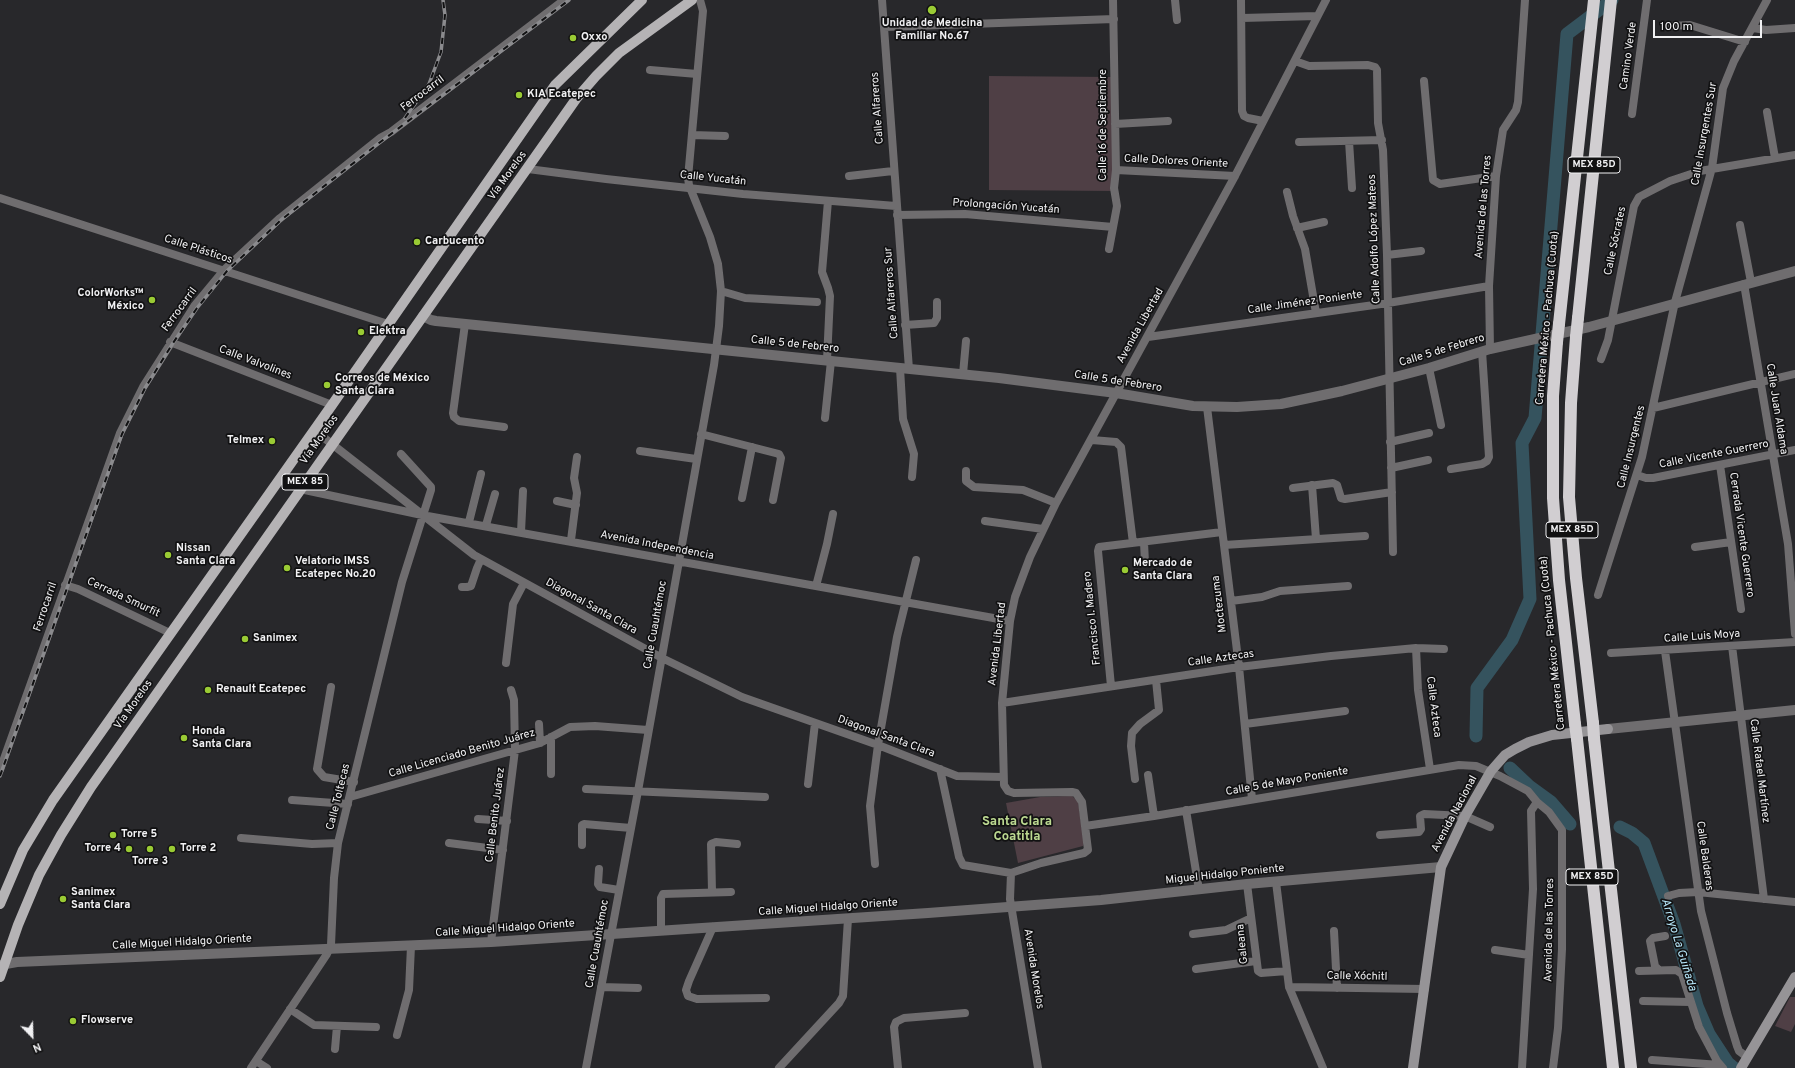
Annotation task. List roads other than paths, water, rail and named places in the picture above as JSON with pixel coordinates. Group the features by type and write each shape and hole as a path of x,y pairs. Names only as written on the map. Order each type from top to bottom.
{"highway":[{"name":"Carretera México - Pachuca (Cuota)","path":"1593,3 1559,324 1552,339 1552,498 1559,580 1613,1068"},
{"name":"MEX 85D","path":"1610,6 1576,337 1571,402 1570,497 1576,578 1631,1068"}],"main road":[{"name":"Vía Morelos","path":"0,904 23,850 41,819 555,85 642,0"},
{"name":"Vía Morelos","path":"0,977 2,965 28,900 64,829 91,787 576,99 596,76 629,46 692,0"},
{"name":"Avenida Nacional","path":"1413,1068 1441,867 1465,816 1491,772 1505,755 1529,742 1552,735 1608,729"},
{"path":"1744,1063 1795,977"}],"street":[{"name":"Ferrocarril","path":"0,770 120,433 143,387 170,342 195,305 224,270 293,207 380,138 391,132 564,0"},
{"name":"Calle Cuauhtémoc","path":"586,1068 662,658 716,349 721,291 716,254 688,178 704,10 700,0"},
{"name":"Calle Alfareros","path":"882,0 897,215"},
{"name":"Calle 16 de Septiembre","path":"1109,249 1117,206 1114,188 1116,170 1113,0"},
{"path":"1175,0 1177,20"},
{"path":"1241,0 1242,111 1244,116 1248,118 1263,121"},
{"name":"Avenida Libertad","path":"1085,826 1082,802 1076,793 1014,793 1008,791 1004,785 1002,702 1010,621 1023,576 1056,503 1148,337 1326,0"},
{"name":"Avenida de las Torres","path":"1451,469 1482,464 1487,461 1489,457 1486,350 1496,176 1503,130 1516,110 1518,102 1525,0"},
{"name":"Camino Verde","path":"1632,114 1647,0"},
{"name":"Calle Insurgentes Sur","path":"1676,302 1712,168 1723,88 1734,61 1767,0"},
{"path":"1242,18 1317,16"},
{"path":"884,27 1114,20"},
{"path":"1672,26 1690,25 1745,42"},
{"path":"1753,28 1766,30 1795,28"},
{"name":"Calle Adolfo López Mateos","path":"1295,61 1308,66 1317,67 1375,67 1377,74 1378,123 1382,140 1387,254 1393,552"},
{"path":"650,70 697,74"},
{"path":"1424,81 1431,177 1434,183 1440,184 1496,176"},
{"path":"1767,112 1775,158"},
{"path":"1115,124 1168,121"},
{"path":"692,135 725,136"},
{"path":"1299,142 1382,140"},
{"path":"1349,141 1352,188"},
{"path":"1712,168 1795,155"},
{"name":"Calle Sócrates","path":"1612,320 1634,206 1639,197 1670,181 1712,168"},
{"name":"Calle Yucatán","path":"528,169 691,188 896,206"},
{"name":"Calle Dolores Oriente","path":"1116,170 1234,176"},
{"path":"849,176 893,171"},
{"path":"1287,192 1306,253 1316,313"},
{"name":"Calle Plásticos","path":"0,198 388,324"},
{"path":"825,418 829,360 830,296 822,272 828,201"},
{"name":"Prolongación Yucatán","path":"897,215 965,214 1113,227"},
{"name":"Calle Alfareros Sur","path":"897,215 905,325 903,419 914,454 912,478"},
{"path":"1298,228 1324,222"},
{"name":"Calle Juan Aldama","path":"1740,225 1761,382 1788,544 1795,634"},
{"path":"1387,254 1421,251"},
{"name":"Calle 5 de Febrero","path":"424,316 431,320 465,324 963,374 1116,393 1172,404 1207,407 1281,404 1342,391 1429,368 1486,350 1523,341 1552,339 1676,302 1795,271"},
{"name":"Calle Jiménez Poniente","path":"1148,337 1388,303 1489,286"},
{"path":"721,291 745,298 817,302"},
{"path":"905,325 934,323 937,318 937,302"},
{"name":"Calle Insurgentes","path":"1598,595 1637,475 1676,302"},
{"path":"1601,359 1608,340 1612,320"},
{"path":"465,324 453,409 454,417 459,421 504,426"},
{"path":"963,374 966,341"},
{"name":"Calle Valvolines","path":"170,342 332,405"},
{"path":"1429,368 1441,424"},
{"path":"1653,408 1795,374"},
{"name":"Moctezuma","path":"1207,407 1239,667 1252,799"},
{"name":"Diagonal Santa Clara","path":"314,430 422,515 481,559 662,658 742,696 878,745 957,776 1003,777"},
{"path":"1390,442 1429,433"},
{"path":"701,434 776,452 781,457 773,500"},
{"path":"1092,440 1116,442 1122,447 1133,543 1222,532"},
{"path":"742,498 752,447"},
{"name":"Calle Vicente Guerrero","path":"1637,475 1646,478 1653,478 1795,450"},
{"path":"640,451 696,459"},
{"name":"Calle Toltecas","path":"253,1064 329,949 332,939 334,878 338,843 402,582 431,487 401,454"},
{"path":"571,540 577,493 574,478 577,457"},
{"path":"1391,468 1428,460"},
{"name":"Cerrada Vicente Guerrero","path":"1720,465 1741,609"},
{"path":"966,471 966,481 974,487 1024,490 1056,503"},
{"path":"469,522 480,474"},
{"path":"1293,488 1335,483 1340,497 1345,499 1392,492"},
{"path":"1312,485 1316,539"},
{"name":"Avenida Independencia","path":"300,489 422,515 571,540 678,562 1010,621"},
{"path":"521,532 523,491"},
{"path":"486,525 495,494"},
{"path":"557,501 576,505"},
{"path":"816,586 833,514"},
{"path":"985,521 1043,529"},
{"path":"1224,545 1365,536"},
{"path":"1144,542 1145,563"},
{"path":"1695,547 1731,542"},
{"name":"Francisco I. Madero","path":"1111,686 1098,551 1099,547 1133,543"},
{"path":"462,587 467,588 471,586 476,568 481,559"},
{"path":"875,864 870,806 878,745 890,670 904,602 916,560"},
{"path":"506,663 513,604 524,583"},
{"name":"Cerrada Smurfit","path":"65,585 78,589 170,633"},
{"path":"1231,601 1262,597 1280,591 1348,586"},
{"name":"Calle Luis Moya","path":"1611,653 1665,651 1795,642"},
{"name":"Calle Rafael Martínez","path":"1732,646 1764,899"},
{"name":"Calle Aztecas","path":"1002,702 1239,667 1416,648 1444,648"},
{"name":"Calle Azteca","path":"1416,648 1418,690 1430,769"},
{"name":"Calle Balderas","path":"1665,651 1676,722 1698,892 1727,1013 1744,1063"},
{"path":"1135,779 1131,746 1132,733 1140,724 1159,710 1156,680"},
{"path":"331,688 317,770 324,777 354,782"},
{"name":"Calle Benito Juárez","path":"491,942 515,750 514,700 511,690"},
{"path":"1608,729 1795,710"},
{"path":"1245,724 1345,711"},
{"path":"808,784 815,723"},
{"path":"539,724 540,743"},
{"name":"Calle Licenciado Benito Juárez","path":"292,800 349,801 540,743 560,731 574,726 648,730"},
{"path":"551,737 551,774"},
{"name":"Calle 5 de Mayo Poniente","path":"1085,826 1154,816 1466,764 1491,772"},
{"path":"940,769 961,863 966,866 1011,873 1041,863 1086,852 1088,849 1085,826"},
{"name":"Avenida de las Torres","path":"1491,772 1528,791 1537,802 1549,812 1563,833 1562,949 1558,1028 1553,1068"},
{"path":"1148,775 1154,816"},
{"path":"586,789 638,790 765,798"},
{"name":"Avenida de las Torres","path":"1522,1068 1533,889 1531,812 1537,802"},
{"path":"1186,810 1200,890"},
{"path":"1380,835 1418,832 1421,829 1420,816 1424,814 1465,816 1490,826"},
{"path":"478,819 507,821"},
{"path":"582,845 582,825 584,824 631,828"},
{"path":"241,838 308,844 338,843"},
{"path":"712,892 712,844 716,842 737,844"},
{"path":"449,843 503,850"},
{"name":"Miguel Hidalgo Poniente","path":"1011,907 1441,867"},
{"path":"599,869 598,884 600,887 619,890"},
{"name":"Avenida Morelos","path":"1011,873 1011,907 1038,1068"},
{"path":"1276,882 1289,988 1324,1068"},
{"name":"Galeana","path":"1247,884 1258,972 1287,971"},
{"path":"661,931 662,895 731,892"},
{"path":"1668,896 1679,893 1698,892 1795,902"},
{"name":"Calle Miguel Hidalgo Oriente","path":"2,965 17,962 491,942 1011,907"},
{"path":"779,1068 839,1003 843,996 848,918"},
{"path":"1193,934 1226,930 1251,918"},
{"path":"713,927 689,981 686,990 688,996 697,999 766,998"},
{"path":"1334,931 1338,988"},
{"path":"1658,969 1655,966 1650,940 1665,936"},
{"path":"397,1035 409,990 411,946"},
{"path":"1495,950 1529,955"},
{"path":"1196,968 1256,960"},
{"path":"1639,971 1658,969 1680,972 1683,976 1690,1002 1705,1040 1722,1067"},
{"path":"601,986 638,988"},
{"name":"Calle Xóchitl","path":"1289,988 1425,989"},
{"path":"1643,1001 1690,1002"},
{"path":"290,1009 314,1025 376,1027"},
{"path":"898,1068 894,1027 896,1022 904,1018 965,1013"},
{"path":"335,1049 337,1026"},
{"path":"1652,1060 1722,1067"},
{"path":"253,1064 267,1068"}],"waterway":[{"path":"1476,736 1477,688 1512,640 1530,599 1522,443 1535,418 1567,34 1612,0"},
{"path":"1510,768 1529,786 1551,802 1570,824"},
{"name":"Arroyo La Guiñada","path":"1620,827 1632,833 1644,843 1674,924 1697,1006 1709,1034 1728,1063 1734,1068"}],"railway":[{"path":"405,118 429,84 441,52 445,15 443,0"},
{"path":"0,776 122,434 145,388 197,308 227,271 281,220 379,143 569,0"}],"place":[{"name":"Unidad de Medicina Familiar No.67","path":"932,10"},
{"name":"Oxxo","path":"573,38"},
{"name":"KIA Ecatepec","path":"519,95"},
{"name":"Carbucento","path":"417,242"},
{"name":"ColorWorks™ México","path":"152,300"},
{"name":"Elektra","path":"361,332"},
{"name":"Correos de México Santa Clara","path":"327,385"},
{"name":"Telmex","path":"272,441"},
{"name":"Nissan Santa Clara","path":"168,555"},
{"name":"Velatorio IMSS Ecatepec No.20","path":"287,568"},
{"name":"Mercado de Santa Clara","path":"1125,570"},
{"name":"Sanimex","path":"245,639"},
{"name":"Renault Ecatepec","path":"208,690"},
{"name":"Honda Santa Clara","path":"184,738"},
{"name":"Torre 5","path":"113,835"},
{"name":"Torre 4","path":"129,849"},
{"name":"Torre 3","path":"150,849"},
{"name":"Torre 2","path":"172,849"},
{"name":"Sanimex Santa Clara","path":"63,899"},
{"name":"Flowserve","path":"73,1021"}],"district":[{"name":"Santa Clara Coatitla","path":"1017,830"}]}
